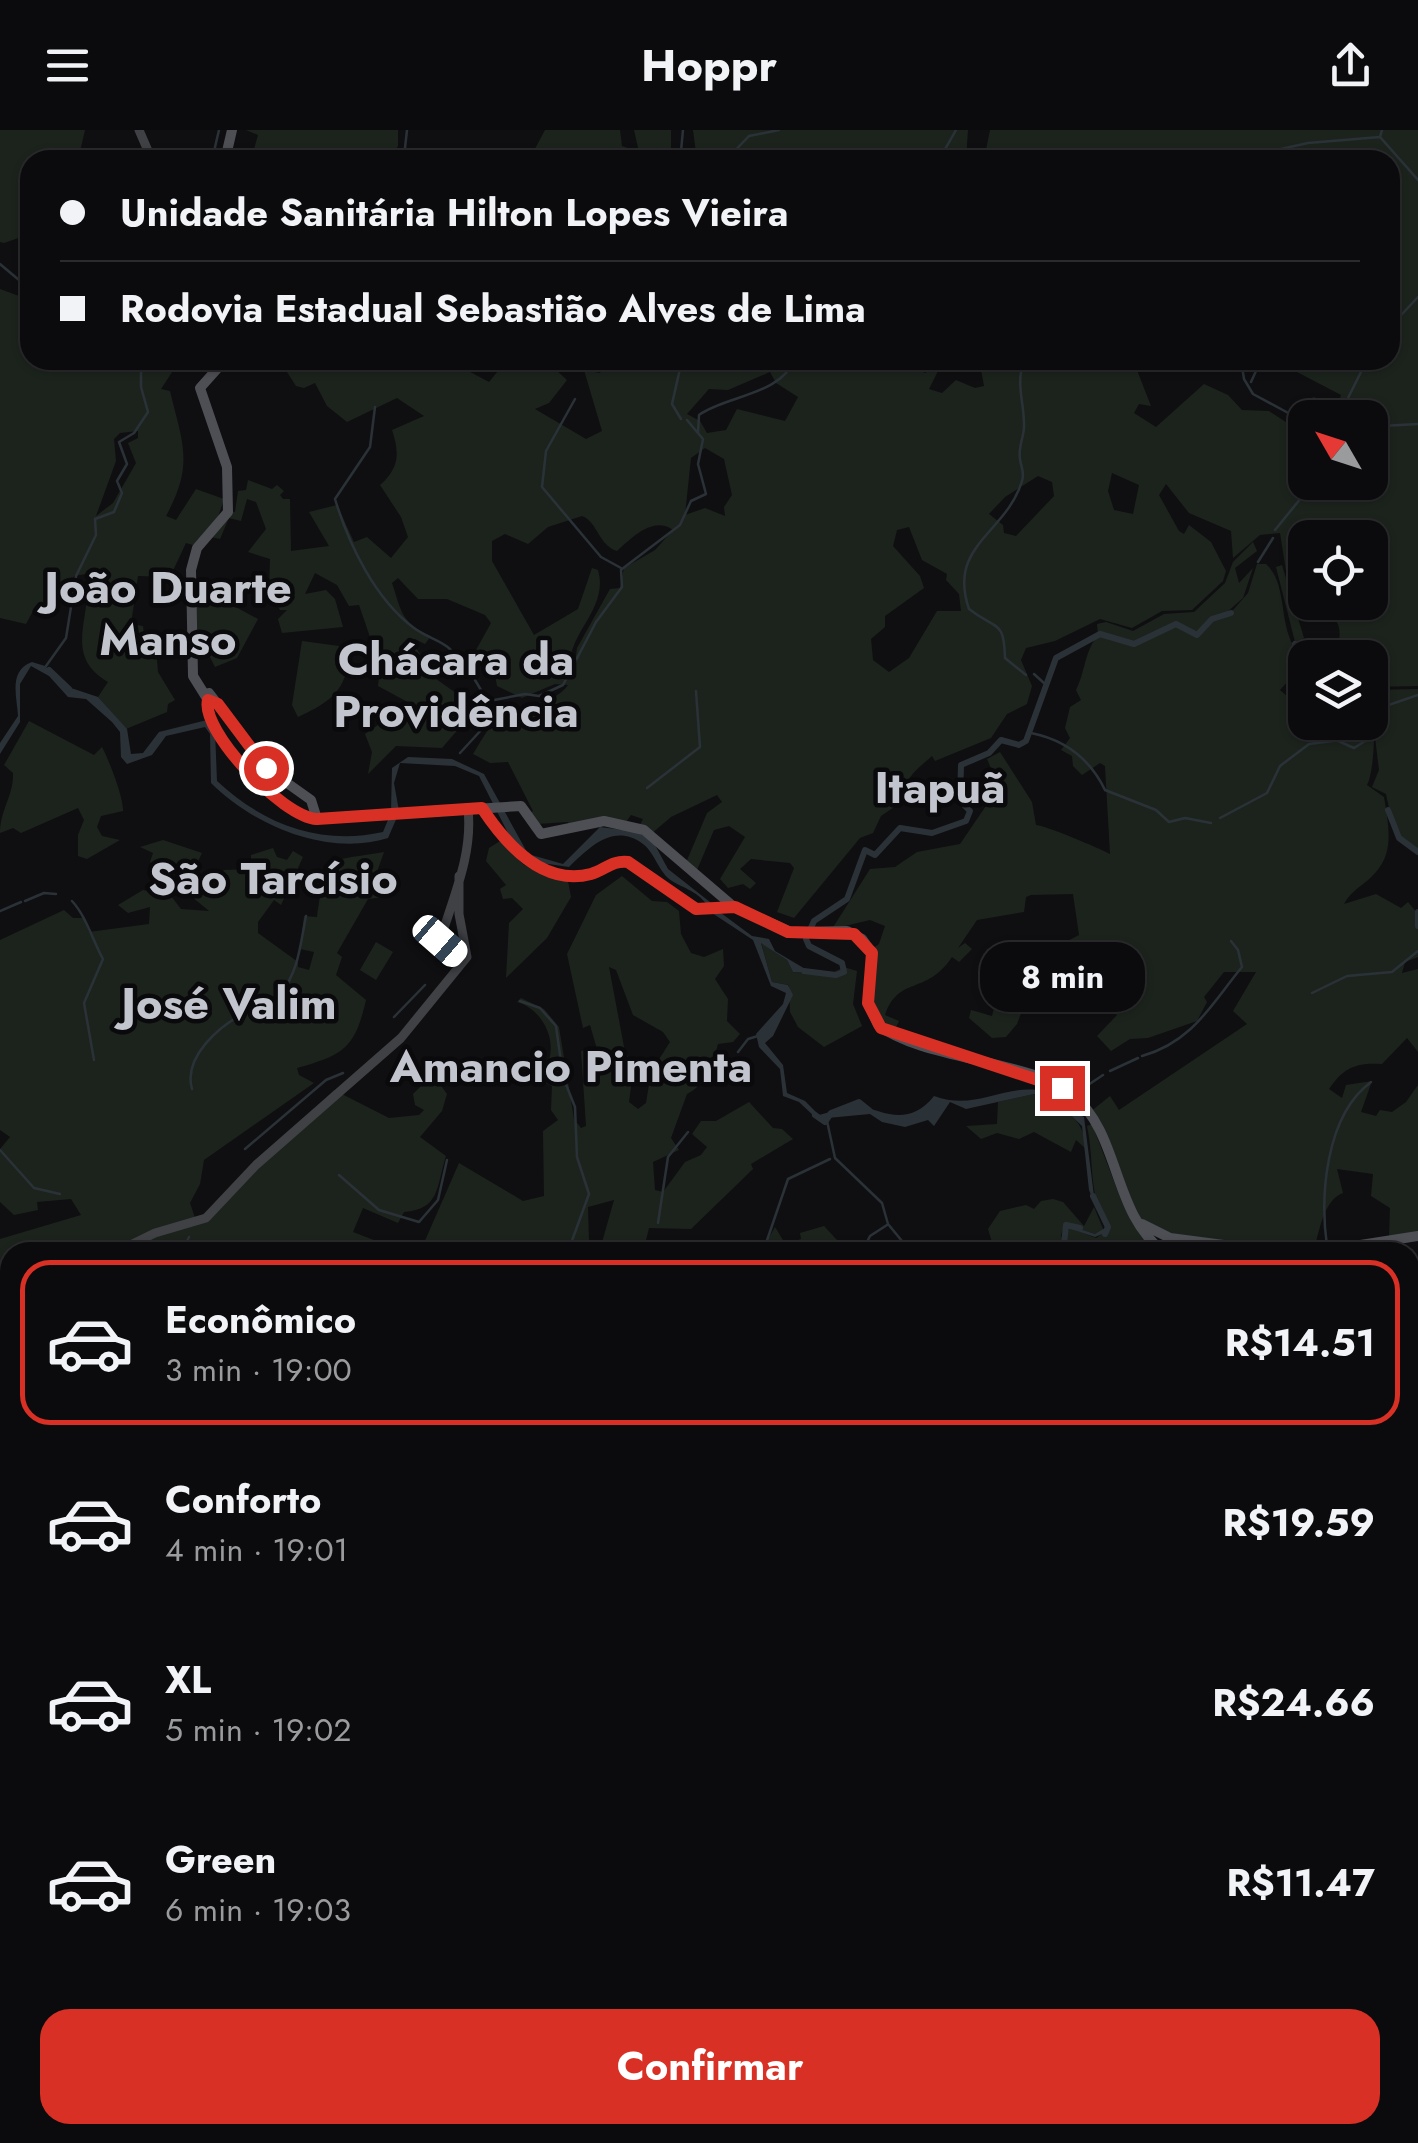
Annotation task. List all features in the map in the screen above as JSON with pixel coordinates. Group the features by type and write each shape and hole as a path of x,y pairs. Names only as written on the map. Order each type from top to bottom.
{"main road":[{"path":"217,370 200,388 224,456 229,487 226,515 202,541 192,564 193,676 266,768 310,800 317,819"},
{"path":"212,701 209,714 252,778 293,813 317,819 516,806 541,834 604,821 647,831 728,906 784,930 850,932 867,944 874,962 868,1003 874,1020 888,1032 1070,1092 1096,1126 1131,1213 1155,1242"},
{"path":"482,808 508,845 534,864 584,875 616,862 628,862 687,904 707,910 728,906"},
{"path":"464,962 440,941 470,848 468,809"},
{"path":"137,1242 204,1220 286,1137 398,1041 467,955 458,914 459,876"},
{"path":"1131,1213 1148,1228 1170,1238 1200,1242"},
{"path":"1380,1242 1418,1236"},
{"path":"1163,1242 1170,1238"}],"shaded area":[{"path":"0,130 85,130 80,150 20,150 20,237 0,242"},
{"path":"246,130 398,130 398,146 395,150 254,150 258,135"},
{"path":"545,130 620,130 622,146 633,150 534,150"},
{"path":"634,130 671,130 671,150 639,150"},
{"path":"693,130 968,130 967,150 696,150"},
{"path":"990,130 1418,130 1418,686 1388,687 1388,640 1339,640 1335,620 1388,620 1388,520 1288,520 1288,577 1280,533 1260,535 1233,558 1231,531 1189,513 1166,484 1159,495 1179,531 1184,534 1189,525 1211,542 1226,571 1223,581 1192,610 1162,611 1132,628 1100,619 1055,641 1026,648 1021,660 1032,686 1027,704 1007,714 991,738 935,761 932,756 919,767 906,783 897,805 881,816 873,833 860,838 794,918 777,912 794,868 790,863 751,859 740,869 756,883 750,889 743,884 728,888 720,879 745,837 729,826 714,830 697,870 685,865 707,813 722,802 717,795 671,817 651,834 639,827 643,819 631,815 626,822 570,827 568,822 537,824 526,815 533,811 508,762 490,763 473,754 505,714 554,697 568,685 555,684 522,698 497,686 494,669 476,650 491,623 485,615 447,599 418,599 398,578 392,583 403,614 413,626 431,636 425,644 415,639 412,642 424,660 419,667 456,693 467,719 442,748 396,746 368,774 372,752 365,734 395,713 422,722 428,713 378,686 380,666 359,605 349,606 337,585 315,573 305,594 326,590 335,599 343,627 282,633 278,619 287,610 280,610 269,591 270,559 248,552 266,529 256,502 247,499 241,521 229,518 220,539 206,536 228,511 235,512 238,491 246,490 248,480 272,489 277,485 284,491 280,495 283,499 290,499 291,551 329,546 309,512 337,505 354,542 367,537 391,558 408,537 401,517 380,485 396,460 392,430 424,416 397,398 347,422 327,406 315,383 304,388 296,386 286,370 467,370 489,382 499,370 556,370 567,380 549,403 535,409 586,439 602,431 584,370 924,373 938,370 929,389 942,393 956,380 975,388 984,386 981,370 1137,370 1151,406 1139,404 1134,413 1156,427 1204,384 1228,395 1242,410 1269,411 1288,423 1288,500 1388,500 1388,400 1340,400 1341,395 1293,370 1400,370 1400,150 986,150","holes":["770,372 776,383 798,397 785,421 737,409 726,430 707,433 700,421 687,414 709,389 728,390","705,448 724,459 732,495 724,507 725,516 705,508 685,515 691,458","1112,473 1139,485 1133,514 1114,510 1108,491","1038,476 1052,482 1054,496 1016,536 1004,533 1003,525 989,514 1005,497","582,516 617,551 649,527 673,530 655,550 624,568 620,588 610,589 577,648 575,663 570,665 571,653 598,596 598,570 592,568 578,609 534,635 492,561 492,541 505,534 528,544 548,527","909,527 922,560 947,574 946,580 959,594 961,611 937,611 909,658 889,672 873,660 871,639 885,627 885,616 924,588 920,576 893,546 897,530"]},
{"path":"0,289 20,295 20,370 173,370 161,389 170,391 179,426 183,468 166,516 176,520 196,489 224,499 217,520 193,545 186,543 170,577 138,576 131,624 143,626 144,635 155,636 158,672 175,700 168,704 167,712 126,729 98,697 108,682 94,671 82,647 86,574 74,576 68,596 46,599 26,624 0,618","holes":["138,431 138,438 128,443 136,463 113,503 96,516 116,461 114,439 120,433"]},
{"path":"1253,542 1257,551 1235,568 1239,583 1253,568 1243,598 1226,613 1227,617 1248,593 1257,564 1266,564 1277,581 1291,640 1286,664 1288,681 1280,690 1288,697 1288,740 1374,740 1367,785 1384,797 1388,846 1376,872 1344,904 1376,894 1401,908 1408,902 1418,914 1418,957 1405,962 1402,973 1418,969 1418,1052 1407,1038 1382,1064 1351,1068 1329,1089 1342,1098 1346,1085 1372,1081 1361,1112 1376,1116 1380,1110 1392,1112 1406,1102 1418,1085 1418,1233 1389,1238 1390,1208 1371,1196 1373,1174 1337,1169 1343,1193 1327,1209 1316,1242 1236,1242 1167,1235 1140,1221 1090,1112 1110,1096 1119,1110 1247,1024 1233,1011 1256,972 1224,972 1204,997 1207,1002 1197,1021 1148,1038 1130,1039 1111,1051 1097,1036 1117,1015 1080,981 1094,971 1088,947 1065,968 1054,955 1056,947 1079,935 1073,894 1031,895 1026,897 1024,912 977,920 958,948 965,943 972,949 959,962 952,957 933,977 898,995 885,1015 899,1021 894,1031 871,1017 872,949 879,944 885,926 870,920 832,929 870,869 895,867 917,852 960,844 990,800 985,788 993,773 987,759 1000,752 1032,802 1036,825 1110,854 1105,766 1100,763 1082,775 1073,766 1072,756 1061,750 1070,738 1065,728 1070,707 1081,700 1076,690 1098,636 1097,624 1106,622 1133,631 1164,614 1194,612 1225,583 1233,562"},
{"path":"1282,565 1288,585 1288,614 1276,567"},
{"path":"232,596 232,605 258,619 237,658 215,667 209,655 208,633 196,634 196,598"},
{"path":"1289,620 1299,620 1304,638 1294,640"},
{"path":"302,641 339,646 347,668 335,693 298,717 292,705"},
{"path":"32,662 45,666 68,687 98,697 127,729 131,754 143,753 159,732 207,720 215,731 217,781 253,809 294,828 337,836 383,832 390,815 398,815 388,838 365,843 317,840 293,834 248,812 211,783 210,734 205,727 166,736 152,755 127,764 121,757 120,732 112,722 86,699 68,697 49,676 31,666 20,684 20,722 0,754 0,743 18,716 17,678 24,666"},
{"path":"1418,689 1418,851 1399,834 1386,794 1372,787 1379,770 1375,740 1388,740 1388,690"},
{"path":"29,721 94,755 102,747 119,789 123,811 101,816 97,827 102,836 120,840 87,859 78,856 78,835 84,820 78,808 21,833 13,828 0,833 13,781 13,773 4,765"},
{"path":"408,757 452,759 484,774 528,854 563,864 600,827 639,832 655,845 668,869 715,906 708,907 696,894 672,881 647,848 632,838 602,840 569,867 535,862 512,841 479,776 455,766 400,763 394,783 399,811 391,811 392,768"},
{"path":"163,840 202,853 193,872 209,882 224,870 251,869 251,855 273,848 277,857 287,860 293,851 303,857 281,905 274,900 258,922 258,933 298,962 298,967 309,970 314,952 300,949 304,916 317,917 326,871 338,860 384,852 377,872 383,897 368,899 337,953 342,957 336,975 366,1000 352,1039 326,1059 297,1068 299,1075 314,1083 204,1160 200,1184 190,1203 196,1221 334,1090 389,1118 419,1115 424,1110 415,1105 413,1094 423,1084 439,1083 447,1094 442,1111 420,1137 446,1156 435,1195 424,1206 404,1212 398,1223 363,1208 353,1232 379,1242 0,1242 81,1215 71,1199 37,1202 38,1210 14,1215 0,1202 0,1149 10,1137 0,1130 0,940 64,910 73,918 85,918 89,932 149,924 150,907 128,913 118,905 143,890 171,896 181,909 209,911 150,862 153,853 140,847"},
{"path":"500,841 524,865 567,876 571,897 547,938 506,978 509,923 523,909 512,898 503,899 500,889 506,885 486,861 489,848"},
{"path":"622,876 652,901 667,902 679,911 681,934 691,953 704,957 723,949 724,966 715,979 728,999 727,1021 740,1034 733,1042 718,1044 703,1079 687,1094 671,1138 679,1150 653,1162 655,1190 663,1192 685,1162 701,1155 707,1147 692,1134 701,1121 716,1121 749,1102 773,1128 782,1129 793,1139 751,1164 753,1169 691,1229 649,1228 646,1242 602,1242 614,1200 588,1207 589,1242 424,1242 459,1163 523,1201 544,1196 543,1131 558,1120 551,1110 552,1086 536,1079 545,1070 551,1047 544,1025 528,1007 517,1002 521,998 544,1009 559,1027 574,1119 581,1128 586,1126 581,1051 597,1049 590,1025 583,1028 567,954 596,895","holes":["609,967 616,970 633,1015 663,1032 670,1042 651,1072 646,1103 638,1109 629,1102 634,1065 625,1052"]},
{"path":"717,910 752,936 769,939 775,951 812,973 793,972 787,960 761,943 772,982 788,985 793,995 773,1036 765,1043 783,1065 787,1093 805,1101 819,1115 859,1104 889,1114 907,1114 934,1096 962,1101 1023,1090 1051,1094 1084,1117 1095,1204 1107,1232 1095,1237 1068,1228 1064,1242 1065,1224 1095,1234 1105,1228 1089,1190 1082,1126 1056,1101 1034,1094 966,1109 950,1102 934,1126 928,1120 905,1127 882,1122 870,1114 817,1119 799,1102 783,1096 780,1069 759,1047 756,1034 783,1004 786,993 771,986 753,940 709,911"},
{"path":"376,942 393,952 376,980 360,970"},
{"path":"761,942 787,960 793,972 828,975 844,967 857,971 853,1004 862,1026 824,1047 798,1027 790,1012 789,985 772,982"},
{"path":"1016,996 1026,1000 1017,1024 1006,1037 992,1038 969,1018 971,1010 992,1016 996,1000"},
{"path":"1034,1094 1076,1120 1086,1149 1076,1140 1071,1152 1034,1132 1019,1139 997,1133 981,1139 966,1126 997,1124 998,1102"},
{"path":"1092,1124 1117,1189 1154,1242 1067,1242 1065,1231 1070,1228 1096,1238 1109,1229 1094,1191 1087,1126"},
{"path":"1041,1201 1063,1202 1084,1226 1094,1207 1104,1231 1095,1234 1065,1224 1063,1242 992,1242 988,1229 1000,1211 1026,1205 1034,1209"},
{"path":"824,1226 837,1240 794,1242 801,1239 800,1233"},
{"path":"775,1227 784,1242 767,1242"}],"waterway":[{"path":"214,150 219,130"},
{"path":"406,150 407,130"},
{"path":"681,150 683,130"},
{"path":"736,150 749,136 779,130"},
{"path":"945,150 956,130"},
{"path":"1382,130 1380,137 1391,150"},
{"path":"1276,150 1308,143 1380,137"},
{"path":"1400,160 1418,180"},
{"path":"0,264 20,280"},
{"path":"1400,316 1418,297"},
{"path":"46,666 66,638 76,576 96,535 95,519 114,512 122,493 117,481 127,464 119,442 134,433 148,412 141,370"},
{"path":"680,370 672,404 681,419"},
{"path":"622,569 680,525 691,501 706,494 698,464 703,439 698,433 699,415 765,388 788,370"},
{"path":"1022,370 1022,481 1004,514 972,554 964,587 969,609 1001,631 1005,658 1026,675"},
{"path":"1243,370 1253,394 1288,413"},
{"path":"1251,382 1256,370"},
{"path":"1347,400 1362,370"},
{"path":"575,399 546,451 542,487 601,557 621,568"},
{"path":"375,407 370,447 335,499 341,517 365,570 387,602 414,628 447,646 460,666 475,665 476,676"},
{"path":"687,420 697,432"},
{"path":"1388,426 1418,424"},
{"path":"1275,530 1299,500"},
{"path":"1258,562 1273,538"},
{"path":"489,701 525,694 539,696 563,685 596,622 622,587 621,570"},
{"path":"804,971 836,975 844,972 842,963 809,946 806,939 814,921 847,899 865,850 875,855 900,828 932,833 966,821 970,811 960,801 961,765 989,753 1001,740 1019,745 1026,741 1056,658 1100,634 1134,644 1176,624 1197,635 1212,619 1231,613"},
{"path":"49,670 69,689"},
{"path":"1034,674 1045,684"},
{"path":"475,680 487,700"},
{"path":"647,788 700,747 696,691"},
{"path":"1388,705 1418,695"},
{"path":"460,753 483,728 488,702"},
{"path":"1031,733 1076,752 1105,790 1156,810 1169,822 1185,818 1211,823"},
{"path":"1336,740 1354,748 1367,740"},
{"path":"1220,818 1267,793 1280,766 1309,744 1333,741"},
{"path":"1388,810 1399,838 1418,852"},
{"path":"25,901 44,893 56,894"},
{"path":"72,901 103,959 84,1003 94,1060"},
{"path":"0,911 21,902"},
{"path":"1418,912 1418,926"},
{"path":"192,1089 193,1065 214,1034 245,1013 273,1002 286,986 298,957 306,916"},
{"path":"1142,1056 1160,1050 1188,1031 1242,967 1231,941"},
{"path":"1312,993 1347,976 1392,972 1418,951"},
{"path":"394,1017 425,985"},
{"path":"520,1001 540,1008 556,1026 563,1077 575,1107 577,1157 589,1194 571,1242"},
{"path":"738,1052 748,1039 758,1036"},
{"path":"1110,1071 1138,1058"},
{"path":"711,1080 728,1067"},
{"path":"245,1149 326,1080 343,1073"},
{"path":"1076,1093 1103,1075"},
{"path":"1327,1242 1324,1204 1335,1136 1344,1115 1371,1082"},
{"path":"815,1115 825,1122 831,1113 859,1102 869,1110"},
{"path":"827,1121 835,1158 882,1203 888,1224 903,1242"},
{"path":"658,1223 668,1157 688,1132"},
{"path":"0,1150 34,1188 60,1194"},
{"path":"766,1242 788,1179 830,1159"},
{"path":"339,1175 379,1210 419,1222 438,1200 447,1160"},
{"path":"1093,1196 1108,1227 1105,1234"},
{"path":"867,1242 887,1225"},
{"path":"1064,1242 1066,1225 1080,1228"},
{"path":"187,1242 189,1237"}],"district":[{"name":"João Duarte Manso","path":"168,613"},
{"name":"Chácara da Providência","path":"456,685"},
{"name":"Itapuã","path":"940,787"},
{"name":"São Tarcísio","path":"273,878"},
{"name":"José Valim","path":"229,1003"},
{"name":"Amancio Pimenta","path":"571,1066"}],"route":[{"path":"266,768 218,704 208,700 209,714 252,778 264,792 297,815 317,819 482,808 508,845 539,867 584,875 594,874 612,863 628,862 696,909 735,907 788,932 847,931 867,944 872,953 874,967 868,1003 881,1028 1062,1088"}]}
